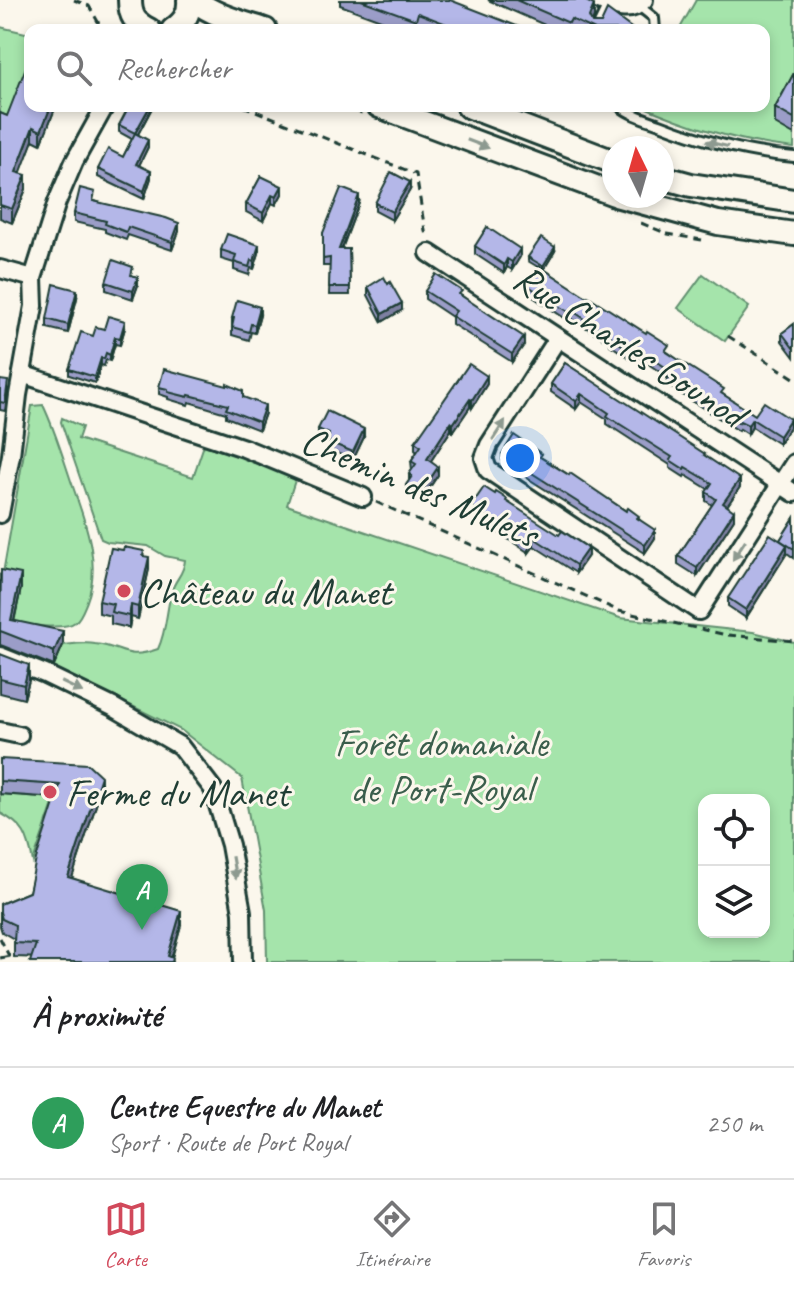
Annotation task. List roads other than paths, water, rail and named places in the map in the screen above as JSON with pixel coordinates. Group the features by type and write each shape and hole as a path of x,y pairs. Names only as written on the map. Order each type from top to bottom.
{"main road":[{"path":"181,24 192,0 224,17 246,24"},
{"path":"395,112 602,189"},
{"path":"484,112 602,157"},
{"path":"674,180 794,201"},
{"path":"664,208 718,223 794,234"}],"street":[{"path":"603,2 627,10 642,3"},
{"path":"0,514 7,426 22,374 34,306 33,278 57,202 74,162 101,112"},
{"name":"Rue Charles Gounod","path":"429,253 788,489"},
{"path":"0,269 33,278"},
{"path":"558,338 489,445 484,458 488,470 699,611 788,489 794,463"},
{"name":"Chemin des Mulets","path":"22,374 244,448 363,497"},
{"path":"0,656 113,707 180,746 213,789 230,845 242,912 243,962"},
{"path":"0,731 19,735"}],"lane":[{"path":"598,24 603,2"},
{"path":"642,3 654,18 654,24"},
{"path":"629,112 699,139 764,155 794,157"}],"place":[{"name":"Château du Manet","path":"124,591"},
{"name":"Ferme du Manet","path":"50,792"},
{"name":"Centre Equestre du Manet","path":"142,930"}],"park label":[{"name":"Forêt domaniale de Port-Royal","path":"441,765"}]}
